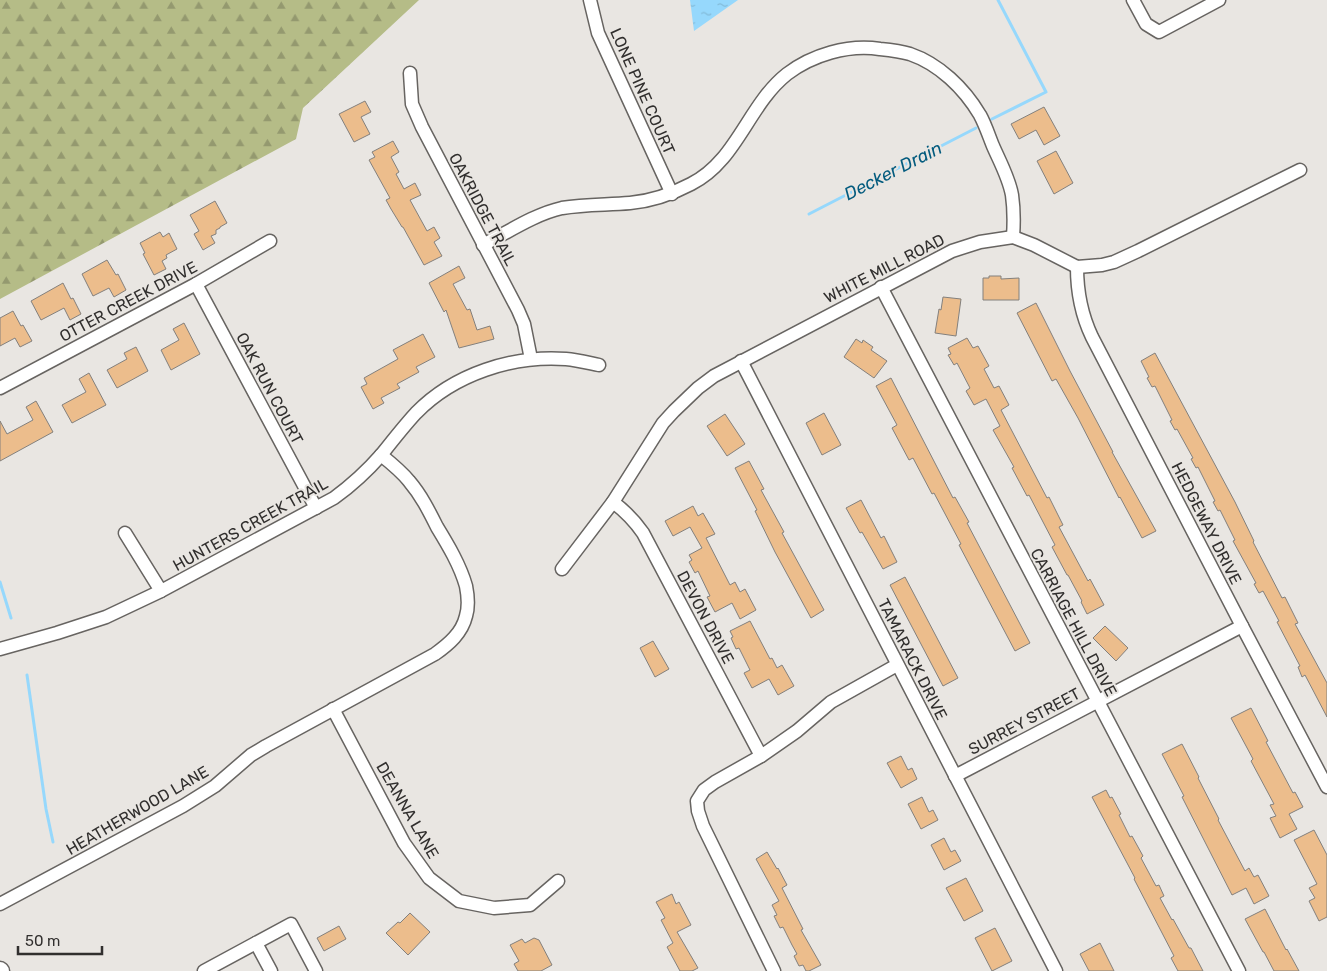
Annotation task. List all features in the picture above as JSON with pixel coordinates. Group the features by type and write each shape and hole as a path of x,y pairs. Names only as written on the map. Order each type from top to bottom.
{"street":[{"name":"LONE PINE COURT","path":"590,0 598,33 672,194"},
{"path":"1133,0 1146,24 1159,32 1219,0"},
{"path":"483,245 535,218 562,208 630,203 672,194 715,168 768,94 787,74 802,64 819,57 855,48 872,48 909,54 925,60 959,87 980,116 1010,188 1014,215 1013,237 1034,245 1077,267 1102,266 1138,252 1300,170"},
{"name":"OAKRIDGE TRAIL","path":"410,73 412,104 422,128 518,310 524,324 531,359"},
{"name":"WHITE MILL ROAD","path":"562,569 613,502 654,436 674,411 708,380 952,250 980,242 1013,237"},
{"name":"OTTER CREEK DRIVE","path":"0,388 196,284 270,242"},
{"name":"HEDGEWAY DRIVE","path":"1077,267 1077,284 1087,326 1327,787"},
{"name":"OAK RUN COURT","path":"196,284 316,508"},
{"name":"CARRIAGE HILL DRIVE","path":"881,287 1239,971"},
{"name":"HUNTERS CREEK TRAIL","path":"0,649 79,627 106,617 161,591 334,498 381,455 417,413 446,390 476,373 531,359 567,359 600,366"},
{"name":"TAMARACK DRIVE","path":"741,361 1056,971"},
{"name":"HEATHERWOOD LANE","path":"0,904 183,806 216,786 251,755 435,654 447,646 460,631 468,608 468,595 461,573 420,495 398,469 381,455"},
{"name":"DEVON DRIVE","path":"613,502 627,513 643,532 761,756"},
{"path":"125,533 161,591"},
{"name":"SURREY STREET","path":"955,776 1242,626"},
{"path":"774,971 703,826 697,801 704,790 761,756 831,702 897,665"},
{"name":"DEANNA LANE","path":"333,709 404,843 430,878 459,901 494,908 530,905 558,881"},
{"path":"204,971 292,924 316,971"},
{"path":"256,943 271,971"}],"green space":[{"path":"0,0 419,0 303,108 296,139 0,299"}],"water":[{"path":"690,0 738,0 694,31"}],"building":[{"path":"365,101 371,112 361,117 370,134 354,142 339,114"},
{"path":"1044,107 1060,136 1044,145 1036,130 1019,139 1011,124"},
{"path":"393,141 399,152 391,157 399,172 396,174 404,189 415,183 421,195 410,200 427,231 434,227 440,238 434,242 442,256 424,265 386,200 390,198 369,160 375,157 372,152"},
{"path":"1056,151 1073,183 1054,194 1037,161"},
{"path":"215,201 227,223 216,230 216,234 211,236 215,243 203,250 194,234 199,231 190,215"},
{"path":"160,232 163,237 169,233 177,249 166,255 167,258 162,261 166,269 154,275 143,254 145,253 140,243"},
{"path":"107,260 116,275 118,274 126,290 114,297 109,288 93,296 82,274"},
{"path":"459,266 465,278 453,284 467,310 470,309 477,330 490,326 494,339 459,348 446,310 444,312 429,283"},
{"path":"989,276 1001,276 1001,279 1019,278 1019,300 983,300 983,278 989,278"},
{"path":"63,283 81,314 70,320 64,308 41,320 31,301"},
{"path":"943,297 961,299 956,336 935,333"},
{"path":"1036,303 1112,452 1156,531 1142,538 1056,379 1052,381 1017,313"},
{"path":"13,311 32,341 20,347 15,338 0,346 0,318"},
{"path":"184,323 200,354 171,370 161,350 179,340 173,329"},
{"path":"423,334 435,357 416,367 419,372 397,384 400,388 381,398 384,403 373,409 361,387 367,384 364,378 398,359 393,350"},
{"path":"967,338 973,348 978,346 989,366 984,369 994,388 999,386 1009,405 1001,410 1063,525 1059,527 1088,581 1090,579 1104,605 1087,614 1082,601 1052,547 1055,545 993,430 1000,426 986,399 974,405 966,391 970,388 957,363 954,365 948,355 951,354 948,348"},
{"path":"856,339 862,343 863,340 873,347 871,350 887,361 874,378 844,357"},
{"path":"136,347 148,371 117,388 107,370 127,359 124,353"},
{"path":"1155,353 1235,502 1282,598 1285,597 1298,623 1295,624 1327,683 1327,717 1305,675 1302,677 1298,667 1300,666 1277,622 1279,621 1263,591 1259,593 1254,584 1256,583 1233,541 1235,540 1220,510 1218,511 1213,502 1215,501 1198,467 1196,468 1191,459 1193,458 1177,429 1175,430 1170,421 1172,420 1155,386 1152,387 1147,378 1149,377 1141,361"},
{"path":"89,373 106,405 72,423 62,405 86,392 79,379"},
{"path":"891,378 953,498 955,497 969,522 967,523 1030,643 1015,651 934,493 932,494 913,458 909,460 892,428 897,425 876,386"},
{"path":"36,401 53,432 0,461 0,421 7,434 33,420 26,407"},
{"path":"824,413 841,445 822,455 806,423"},
{"path":"725,414 745,444 727,456 707,426"},
{"path":"749,461 764,489 761,490 784,532 782,533 824,610 811,618 775,552 755,511 757,510 735,468"},
{"path":"861,500 881,538 884,536 897,562 883,569 846,508"},
{"path":"693,506 698,516 703,513 715,534 706,538 730,585 735,582 740,592 745,589 756,610 740,619 732,603 715,612 707,597 710,596 698,571 695,573 689,562 692,560 689,555 702,548 690,527 673,536 665,521"},
{"path":"905,577 958,678 943,686 890,585"},
{"path":"750,621 770,659 772,658 777,668 782,665 794,686 778,695 769,679 752,688 744,673 750,670 739,648 736,649 730,631"},
{"path":"1105,626 1128,648 1116,661 1093,638"},
{"path":"653,641 669,669 655,677 640,648"},
{"path":"1251,708 1268,741 1266,742 1293,793 1295,792 1303,807 1289,814 1297,829 1280,838 1270,818 1276,816 1270,805 1274,804 1231,718"},
{"path":"1182,744 1218,820 1245,871 1249,868 1254,877 1258,875 1269,896 1254,904 1246,888 1232,895 1162,754"},
{"path":"901,756 908,770 912,768 917,779 901,788 887,763"},
{"path":"1106,790 1121,814 1119,815 1130,837 1132,836 1143,856 1141,858 1156,886 1159,885 1164,896 1160,898 1203,971 1178,971 1171,958 1174,956 1092,797"},
{"path":"922,797 929,812 933,810 938,820 921,829 908,804"},
{"path":"1314,830 1327,855 1327,917 1319,921 1309,901 1315,898 1309,888 1317,884 1294,840"},
{"path":"944,838 951,852 955,850 961,861 944,870 931,845"},
{"path":"767,852 787,885 782,888 803,929 801,930 821,965 809,971 806,971 803,965 799,966 794,956 797,954 783,927 780,928 774,916 777,915 772,905 779,901 756,859"},
{"path":"966,878 983,911 964,921 946,888"},
{"path":"672,894 676,904 679,902 691,925 677,932 698,968 692,971 680,971 667,947 673,943 661,920 665,918 656,902"},
{"path":"1265,909 1299,971 1274,971 1263,952 1245,919"},
{"path":"410,913 430,932 408,955 386,933"},
{"path":"339,926 346,939 324,951 317,938"},
{"path":"995,928 1012,961 992,971 975,938"},
{"path":"534,938 539,940 552,965 541,971 518,971 514,964 519,961 510,945 522,939 525,943"},
{"path":"1100,943 1114,971 1089,971 1080,954"}],"waterway":[{"name":"Decker Drain","path":"992,119 1046,92 998,0"},
{"name":"Decker Drain","path":"809,214 976,128"},
{"path":"0,582 11,618"},
{"path":"27,675 46,809 53,842"}]}
